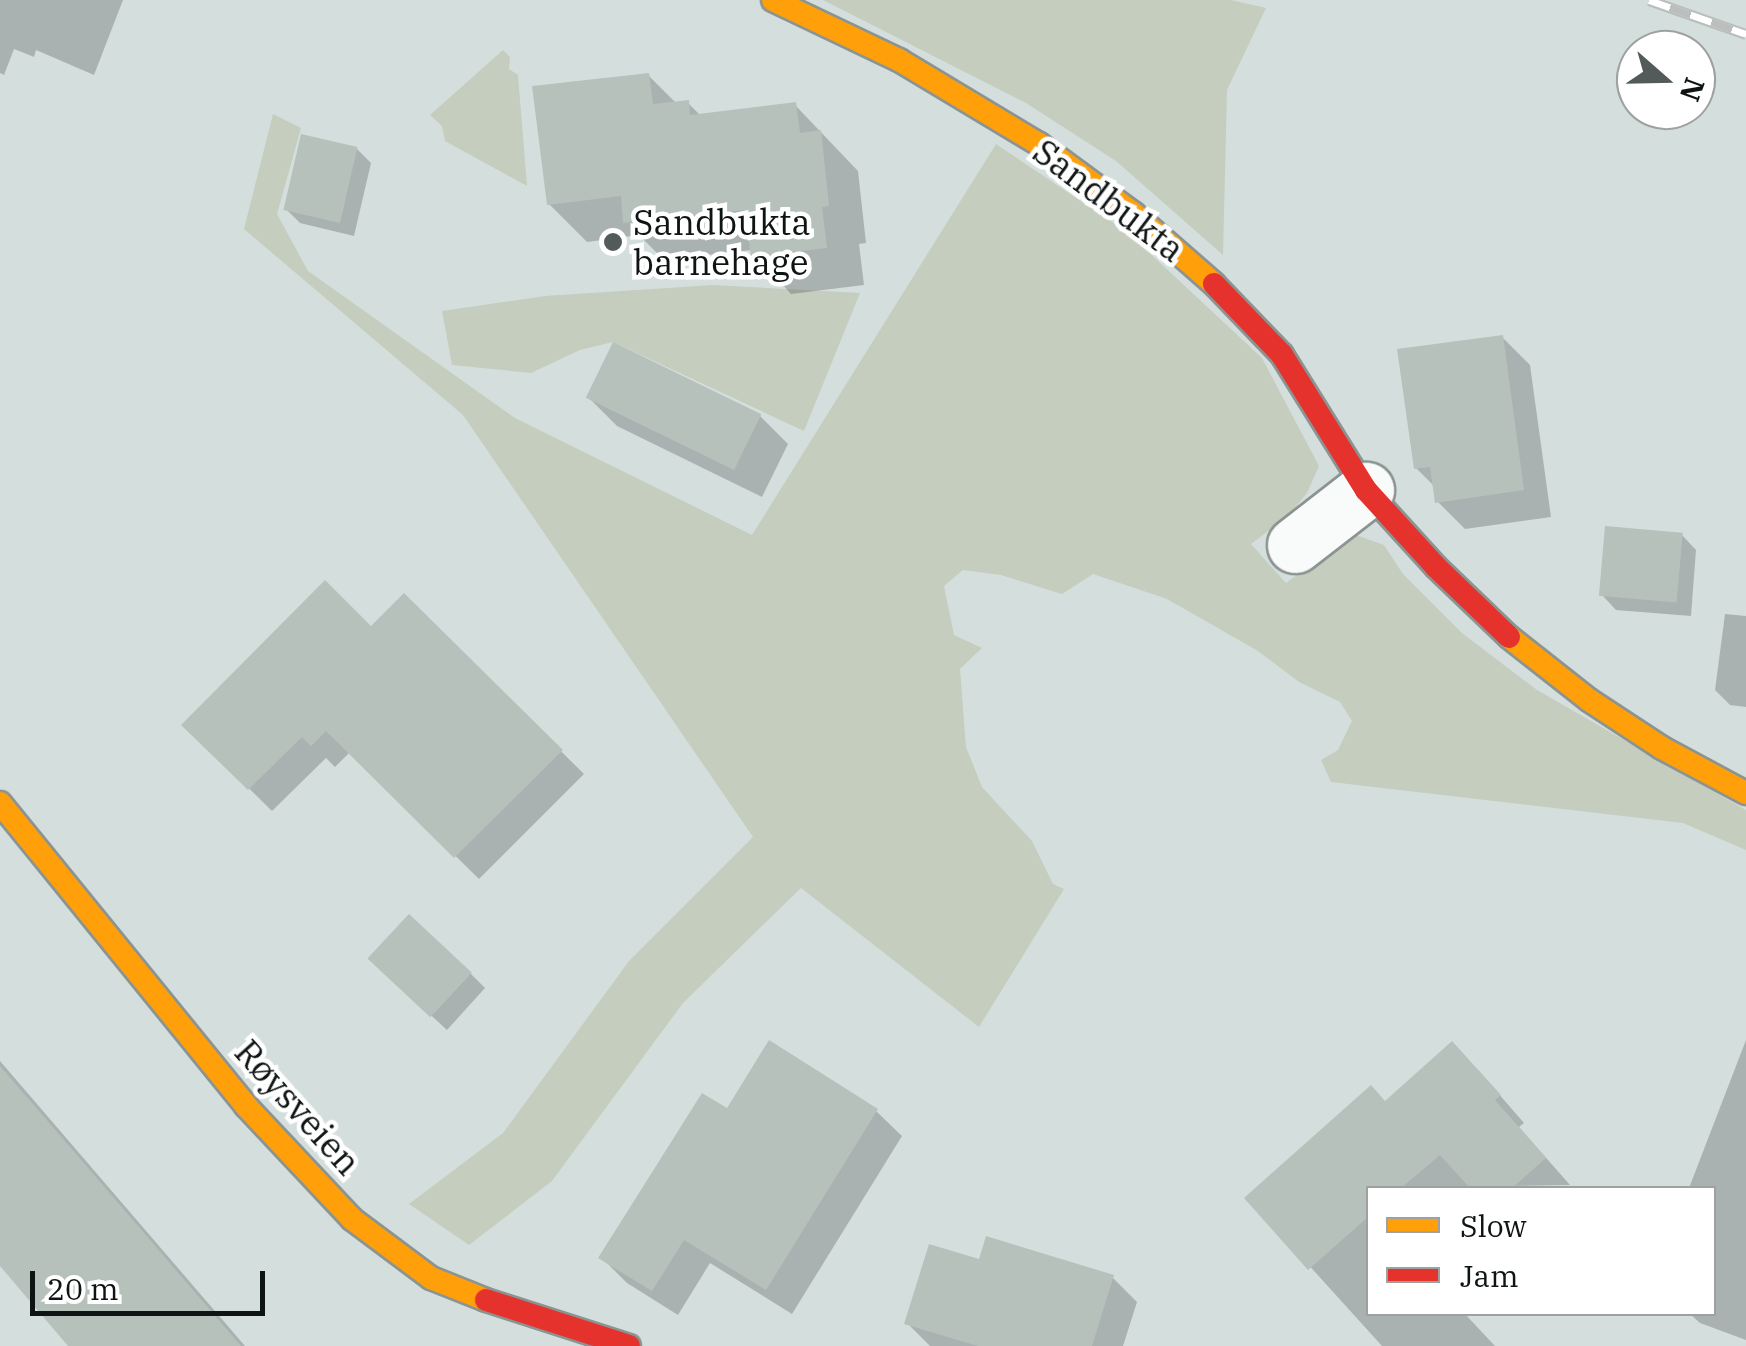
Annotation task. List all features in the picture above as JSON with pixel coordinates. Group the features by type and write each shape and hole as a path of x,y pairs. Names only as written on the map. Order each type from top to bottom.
{"street":[{"name":"Sandbukta","path":"773,0 899,60 1038,144 1133,213 1202,273 1282,354 1366,490 1436,567 1507,635 1589,700 1662,748 1746,793"},
{"path":"1295,545 1366,490"},
{"name":"Røysveien","path":"0,803 246,1106 352,1219 430,1278 519,1313 628,1346"}],"green space":[{"path":"823,0 1231,0 1266,8 1227,90 1223,255 1116,161 1026,103"},
{"path":"503,50 510,57 509,69 518,75 527,186 445,141 442,126 430,115"},
{"path":"273,114 301,128 277,214 308,271 515,418 752,535 996,144 1127,232 1262,358 1319,466 1307,493 1289,515 1251,544 1286,583 1353,534 1384,545 1403,574 1462,633 1537,690 1746,810 1746,850 1683,823 1331,782 1321,760 1338,750 1352,721 1340,702 1299,682 1258,651 1167,599 1093,574 1062,594 1001,575 963,570 944,586 954,635 982,648 960,669 966,747 982,787 1032,841 1053,884 1064,889 979,1027 801,888 683,1003 552,1181 469,1245 409,1204 503,1133 629,961 753,837 463,415 244,229"},
{"path":"713,285 860,293 804,431 613,342 580,350 531,373 452,365 442,311 545,296"}],"building":[{"path":"649,73 653,104 689,100 690,115 796,102 800,133 821,130 829,206 822,207 827,248 751,257 745,210 623,223 621,196 547,205 532,86"},
{"path":"301,134 358,147 340,223 283,210"},
{"path":"1503,335 1524,490 1435,503 1430,467 1414,469 1397,349"},
{"path":"613,342 761,414 734,470 586,398"},
{"path":"1605,526 1683,533 1677,603 1599,596"},
{"path":"325,580 371,626 404,593 563,750 454,858 326,731 311,746 302,737 248,790 181,725"},
{"path":"409,914 472,973 430,1017 367,959"},
{"path":"769,1040 878,1109 766,1290 684,1240 652,1291 598,1258 702,1093 727,1108"},
{"path":"1452,1041 1501,1095 1495,1100 1546,1158 1514,1186 1468,1186 1440,1155 1403,1186 1366,1186 1366,1219 1308,1270 1244,1198 1371,1085 1385,1101"},
{"path":"0,1066 241,1346 68,1346 0,1266"},
{"path":"986,1236 1114,1275 1092,1346 978,1346 904,1324 929,1244 979,1259"}],"railway":[{"path":"1649,0 1746,34"}],"traffic: slow":[{"path":"773,0 899,60 1039,144 1133,213 1214,284"},
{"path":"1509,637 1589,700 1662,748 1746,793"},
{"path":"0,803 246,1106 352,1219 431,1278 486,1300"}],"traffic: jam":[{"path":"1214,284 1282,355 1366,490 1436,567 1509,637"},
{"path":"486,1300 629,1346"}],"place":[{"name":"Sandbukta barnehage","path":"613,242"}]}
